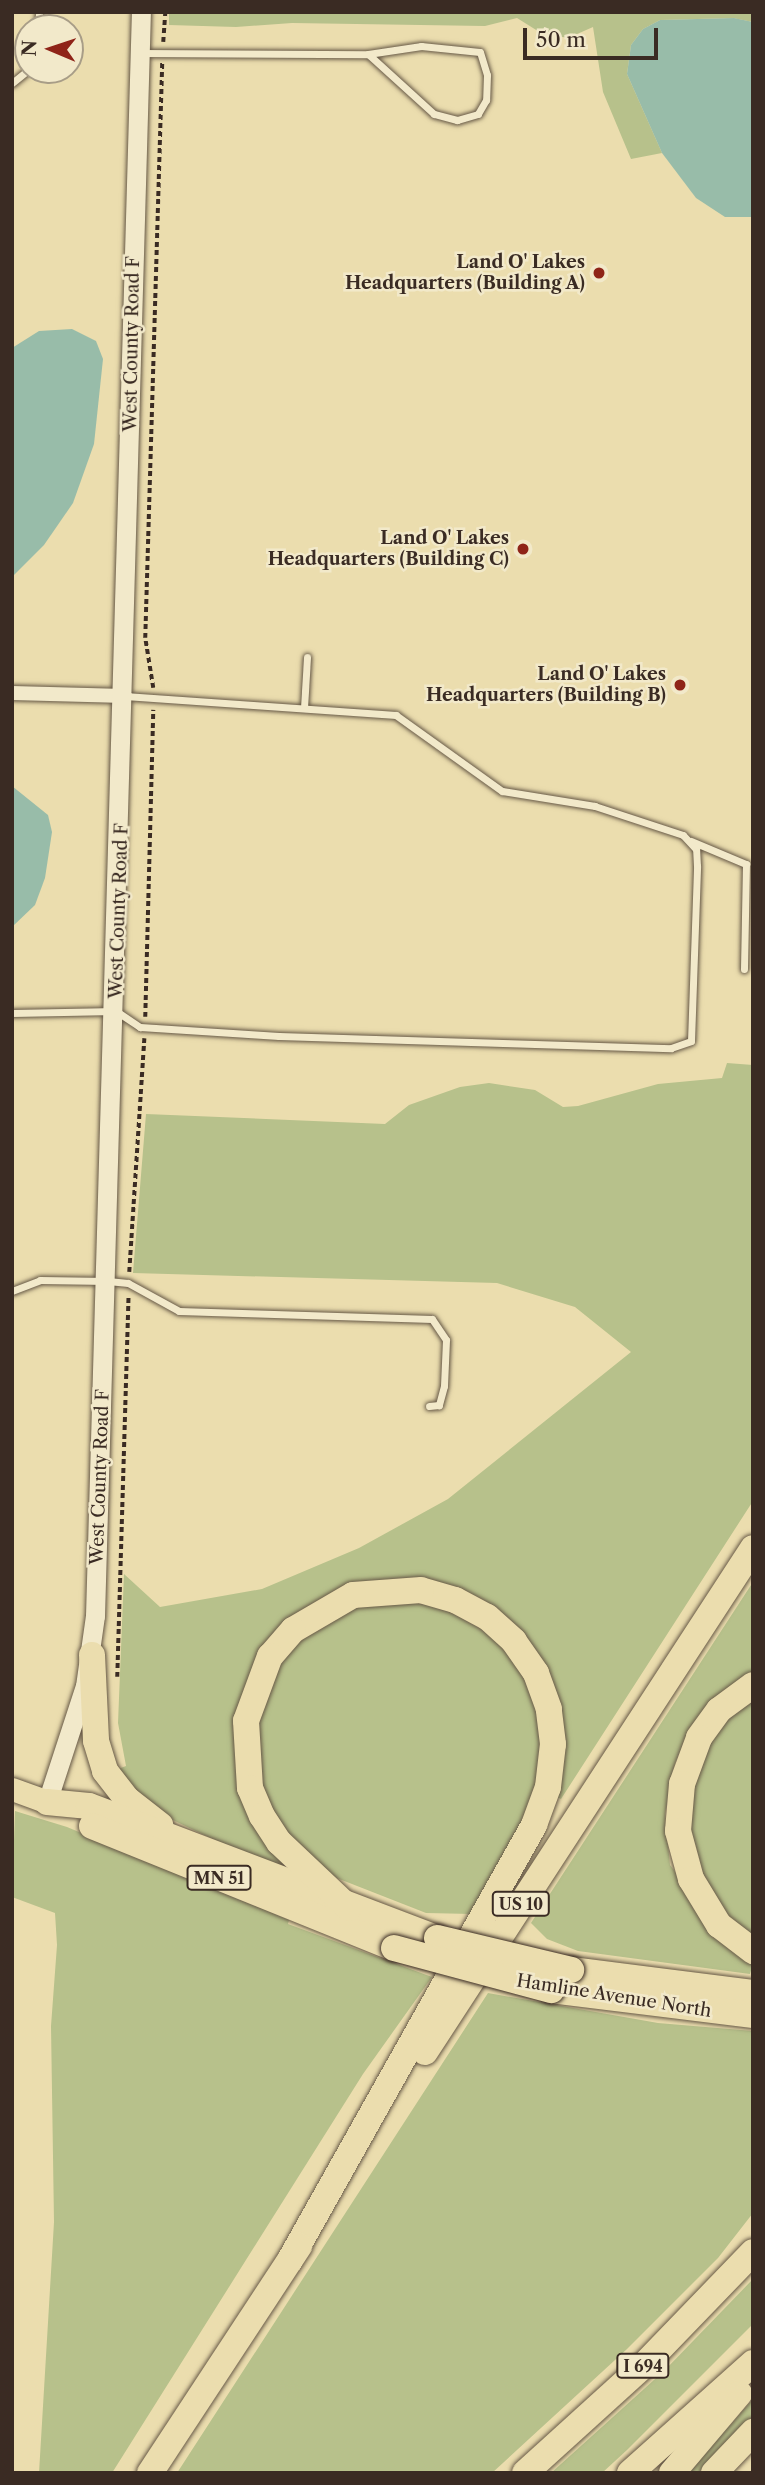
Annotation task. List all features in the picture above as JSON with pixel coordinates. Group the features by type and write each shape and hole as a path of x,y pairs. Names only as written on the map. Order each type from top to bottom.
{"highway":[{"name":"US 10","path":"150,2473 753,1548"},
{"path":"290,2260 534,1825 548,1787 553,1744 549,1710 536,1673 514,1641 487,1617 455,1600 421,1590 353,1595 293,1630 270,1657 246,1721 250,1788 262,1816 278,1842 349,1908"},
{"path":"92,1655 96,1741 104,1771 128,1800 177,1840"},
{"path":"753,1685 719,1710 699,1738 682,1784 678,1831 691,1879 719,1924 753,1951"},
{"name":"Hamline Avenue North","path":"47,1802 89,1806 349,1908 437,1938 572,1970 753,1993"},
{"name":"Hamline Avenue North","path":"47,1802 85,1823 394,1948 551,1990 753,2015"},
{"name":"I 694","path":"525,2473 643,2366 753,2252"},
{"path":"630,2473 753,2363"},
{"path":"672,2473 753,2377"},
{"path":"714,2473 753,2432"}],"main road":[{"name":"Hamline Avenue North","path":"12,1789 47,1802"}],"street":[{"name":"West County Road F","path":"47,1802 92,1655 108,1281 141,12"},
{"path":"12,693 125,696"}],"lane":[{"path":"140,53 368,54 421,46 480,52 487,75 486,100 478,114 457,120 434,114 368,54"},
{"path":"304,708 307,657"},
{"path":"125,696 396,715 502,791 595,806 746,864 744,969"},
{"path":"12,1013 116,1012 145,1028 687,1046 691,1041 697,866 691,841"},
{"path":"12,1292 40,1280 108,1281 128,1283 179,1311 432,1319 446,1340 444,1387 439,1405 429,1406"}],"path":[{"path":"116,1688 128,1283 145,1028 154,698 145,638 164,12"}],"green space":[{"path":"169,12 753,12 753,22 733,18 660,20 643,29 631,45 627,74 662,153 631,159 603,92 593,27 568,38 541,33 517,18 485,26 292,23 236,27 169,25"},
{"path":"727,1063 753,1065 753,1501 561,1799 555,1796 557,1711 467,1596 320,1600 236,1730 287,1866 281,1872 148,1808 118,1769 126,1766 118,1723 124,1574 160,1607 262,1589 359,1548 448,1499 631,1352 575,1307 497,1283 133,1273 146,1114 385,1124 409,1105 460,1087 489,1083 535,1090 563,1107 578,1106 658,1084 722,1078"},
{"path":"753,1582 753,1672 687,1737 675,1763 665,1814 670,1865 739,1955 753,1964 750,1974 578,1951 547,1939 531,1923"},
{"path":"392,1599 443,1607 493,1636 524,1674 538,1711 542,1746 532,1805 472,1914 426,1913 329,1875 307,1860 262,1795 254,1736 280,1662 314,1626 370,1602"},
{"path":"753,1694 753,1940 725,1919 689,1847 688,1801 703,1748 728,1714"},
{"path":"15,1811 67,1827 289,1920 288,1924 432,1977 363,2074 112,2473 39,2473 54,2222 51,2026 57,1945 55,1913 12,1897"},
{"path":"488,1993 658,2023 753,2031 753,2213 718,2258 627,2349 492,2473 177,2473"},
{"path":"753,2279 753,2324 627,2450 602,2473 551,2473 665,2370"},
{"path":"753,2399 753,2416 698,2473 688,2473"}],"shaded area":[{"path":"734,18 753,22 753,217 725,217 696,198 662,153 627,74 631,45 643,29 660,20"},
{"path":"72,329 96,341 103,359 94,444 73,503 44,545 12,577 12,348 39,331"},
{"path":"12,786 48,815 52,832 45,878 35,905 12,927"}],"place":[{"name":"Land O' Lakes Headquarters (Building A)","path":"599,273"},
{"name":"Land O' Lakes Headquarters (Building C)","path":"523,549"},
{"name":"Land O' Lakes Headquarters (Building B)","path":"680,685"}]}
